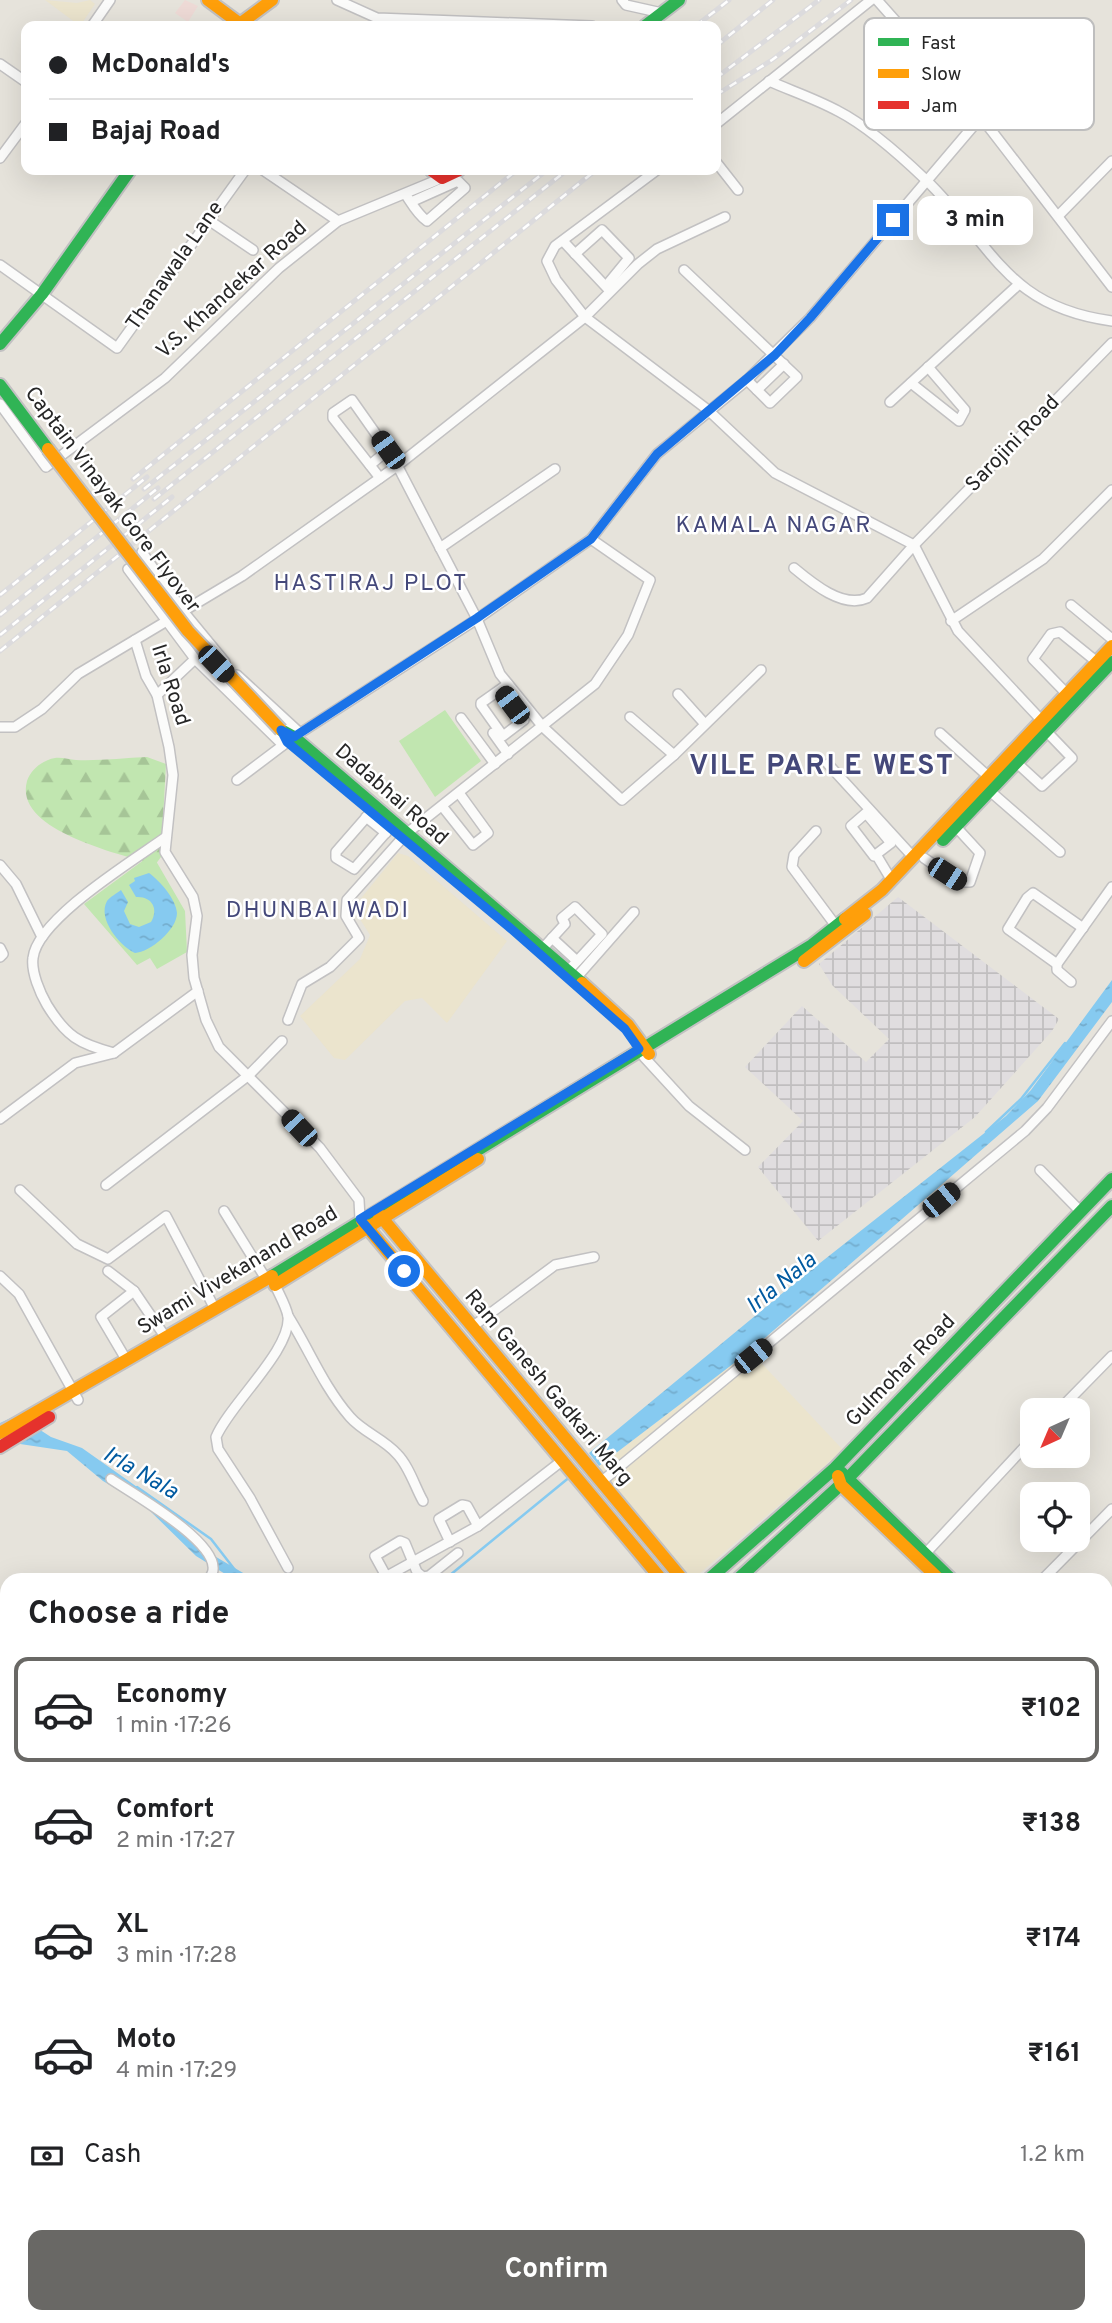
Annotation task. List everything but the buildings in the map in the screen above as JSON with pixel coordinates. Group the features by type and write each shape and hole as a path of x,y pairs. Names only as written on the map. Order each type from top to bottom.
{"main road":[{"path":"208,0 235,21"},
{"path":"245,21 272,0"},
{"path":"652,21 679,0"},
{"path":"0,345 42,294 126,175"},
{"name":"Captain Vinayak Gore Flyover","path":"0,385 188,631 281,730"},
{"name":"Swami Vivekanand Road","path":"646,1054 836,926 957,828 1018,764 1047,728 1068,695 1112,646"},
{"name":"Swami Vivekanand Road","path":"0,1447 75,1396 822,950 849,930 919,858 990,778 1047,728 1112,662"},
{"name":"Dadabhai Road","path":"281,730 625,1029 646,1054"},
{"name":"Dadabhai Road","path":"291,739 387,831 404,837 548,943 628,1025 646,1054"},
{"name":"Gulmohar Road","path":"716,1573 835,1468 1112,1179"},
{"name":"Gulmohar Road","path":"745,1573 845,1481 1112,1206"},
{"name":"Ram Ganesh Gadkari Marg","path":"379,1215 677,1573"},
{"name":"Ram Ganesh Gadkari Marg","path":"365,1224 656,1573"},
{"name":"Swami Vivekanand Road","path":"75,1396 127,1361 215,1309 270,1282"},
{"name":"Swami Vivekanand Road","path":"0,1433 39,1418"},
{"path":"835,1468 933,1573"},
{"path":"845,1481 945,1573"}],"street":[{"path":"95,21 110,0"},
{"path":"337,0 377,18 452,21"},
{"path":"622,0 626,5 662,13"},
{"path":"721,120 871,0"},
{"path":"877,0 893,18"},
{"path":"0,64 21,79"},
{"path":"769,82 840,111 927,181 1018,285 1051,306 1112,321"},
{"path":"0,158 21,130"},
{"path":"237,780 291,739 477,618 591,539 657,454 747,380 810,318 970,130"},
{"path":"991,130 1112,287"},
{"path":"1059,215 1112,161"},
{"path":"721,168 738,190"},
{"name":"Thanawala Lane","path":"0,265 117,348 240,175"},
{"path":"270,175 338,221"},
{"path":"446,175 408,198 425,220 430,221 466,190 449,175"},
{"name":"V.S. Khandekar Road","path":"0,404 46,467 165,378 279,268 338,221 408,198 446,175"},
{"path":"651,175 563,241 547,261 556,281 584,317 708,410 775,473 914,545 951,621 1072,758 1042,786 1018,764"},
{"path":"608,289 657,249 725,217"},
{"path":"207,219 253,250"},
{"path":"575,254 602,230 629,258 608,289"},
{"path":"563,241 608,289"},
{"path":"684,270 797,377 771,403 747,380"},
{"path":"890,402 1018,285"},
{"name":"Irla Road","path":"359,1200 320,1148 219,1047 206,1020 192,955 195,906 193,897 165,852 173,775 157,695 146,676 135,640 242,576 397,466 584,317 608,289"},
{"name":"Sarojini Road","path":"794,568 816,586 860,601 867,598 914,545 1112,343"},
{"path":"757,390 784,364"},
{"path":"912,384 959,421 965,410 929,368"},
{"path":"380,478 332,418 333,413 347,401 352,400 397,466 477,618 505,687 516,702 622,800 674,755 761,670"},
{"path":"370,464 388,450"},
{"path":"440,548 555,469"},
{"path":"951,621 1043,559 1112,490"},
{"path":"288,1020 302,984 330,967 359,938 346,916 347,900 404,837 595,684 628,635 650,579 591,539"},
{"path":"142,552 183,611 291,739"},
{"path":"128,569 195,659 291,739"},
{"path":"1070,605 1112,639"},
{"path":"1068,695 1033,659 1051,634 1060,632 1097,662"},
{"path":"0,727 15,727 43,709 78,674 135,640"},
{"path":"157,695 195,659"},
{"path":"505,687 481,706 503,736 524,720 516,702"},
{"path":"678,694 704,723"},
{"path":"475,709 508,754"},
{"path":"629,717 674,755"},
{"path":"461,718 495,765"},
{"path":"513,729 523,742"},
{"path":"940,733 990,778"},
{"path":"485,751 498,740"},
{"path":"828,764 919,858 959,882 970,882 980,853 957,828"},
{"path":"447,805 473,845 487,836 488,832 460,794"},
{"path":"989,795 1015,822"},
{"path":"989,795 1060,852"},
{"path":"864,813 868,814 890,840 889,845 877,856 872,856 851,826 864,813"},
{"path":"368,815 336,852 336,858 354,869 387,831"},
{"path":"816,831 794,855 792,867 836,926"},
{"path":"114,1053 83,1045 62,1028 44,1001 32,960 42,937 76,902 166,837"},
{"path":"877,856 892,881"},
{"path":"0,865 16,884 42,937"},
{"path":"1071,982 1057,970 1057,964 1112,887"},
{"path":"1057,964 1008,929 1027,898 1033,893 1083,928"},
{"path":"548,943 565,924 562,918 573,905 602,931 604,940"},
{"path":"574,970 634,912"},
{"path":"574,970 604,940"},
{"path":"0,948 3,954 0,957"},
{"path":"0,1119 75,1063 114,1053 198,991"},
{"path":"601,1482 1025,1131 1047,1108 1112,1021"},
{"path":"106,1185 249,1075 282,1041"},
{"path":"646,1054 689,1106 745,1150"},
{"path":"1040,1170 1081,1212"},
{"path":"20,1190 77,1244 108,1259 166,1216 215,1309"},
{"path":"359,1200 379,1215"},
{"path":"359,1200 365,1224"},
{"path":"224,1212 270,1282 307,1346 313,1364 351,1419 399,1455 423,1502"},
{"path":"472,1327 555,1265 594,1257"},
{"path":"108,1270 134,1291 166,1338"},
{"path":"0,1276 19,1294 75,1396"},
{"path":"127,1361 102,1317 134,1291"},
{"path":"288,1316 278,1348 216,1437 218,1449 250,1497 288,1568"},
{"path":"1071,1398 1112,1356"},
{"path":"925,1553 1020,1452"},
{"path":"392,1573 478,1526 566,1463"},
{"path":"111,1479 182,1527 201,1545 212,1562 212,1573"},
{"path":"450,1542 439,1519 462,1505 467,1506 478,1526"},
{"path":"1049,1573 1112,1509"},
{"path":"381,1573 375,1556 400,1541 405,1543 418,1573"},
{"path":"431,1573 458,1553"}],"shaded area":[{"path":"45,0 77,3 90,0 95,4 83,21 73,21"},
{"path":"185,0 198,6 189,21 175,13"},
{"path":"398,853 408,856 507,941 447,1023 422,998 405,1001 345,1060 334,1058 300,1016 360,959 370,935 353,908"},
{"path":"898,897 1059,1019 1052,1031 975,1117 818,1241 758,1167 803,1121 745,1067 802,1006 866,1062 889,1039 832,985 819,964"},
{"path":"750,1351 843,1450 700,1573 686,1573 599,1466"}],"green space":[{"path":"445,710 481,761 435,797 399,741"},
{"path":"147,757 166,764 161,857 155,865 73,838 36,814 27,799 27,781 31,773 51,759"},
{"path":"152,854 185,911 187,952 157,969 150,958 137,965 84,904"}],"water":[{"path":"149,873 174,902 176,920 162,939 148,949 135,953 112,931 105,916 105,908 107,901 121,890 128,902 124,911 130,924 139,927 151,922 154,912 152,904 142,897 136,897 129,885 135,881 134,878"},
{"path":"1112,980 1112,1002 1038,1101 750,1351 599,1466 589,1453 796,1282 1006,1116 1031,1090"},
{"name":"Irla Nala","path":"17,1415 51,1437 82,1448 157,1501 201,1548 243,1573 224,1573 196,1556 145,1506 103,1481 67,1451 0,1441 0,1423"}],"waterway":[{"name":"Irla Nala","path":"986,1132 1021,1099 1065,1043"},
{"name":"Irla Nala","path":"453,1573 571,1476"},
{"name":"Irla Nala","path":"137,1487 211,1539 235,1570"}],"railway":[{"path":"702,21 729,0"},
{"path":"721,42 773,0"},
{"path":"721,74 819,0"},
{"path":"721,92 772,60 851,0"},
{"path":"133,479 511,175"},
{"path":"144,489 541,175"},
{"path":"154,499 561,175"},
{"path":"0,651 590,175"},
{"path":"0,595 147,477"},
{"path":"0,615 158,488"},
{"path":"0,635 172,497"}],"traffic: fast":[{"path":"652,21 679,0"},
{"path":"0,344 42,294 126,175"},
{"path":"0,385 48,449"},
{"path":"943,840 1112,662"},
{"path":"281,730 294,737 582,983"},
{"path":"272,1276 812,945 845,919"},
{"path":"716,1573 835,1468 1112,1179"},
{"path":"745,1573 849,1477 1112,1206"},
{"path":"841,1472 945,1573"}],"traffic: slow":[{"path":"208,0 236,21"},
{"path":"244,21 272,0"},
{"path":"48,449 188,631 281,730"},
{"path":"845,919 882,890 1112,646"},
{"path":"804,961 865,914"},
{"path":"582,983 628,1025 649,1054"},
{"path":"275,1285 478,1159"},
{"path":"378,1213 677,1573"},
{"path":"362,1221 656,1573"},
{"path":"0,1433 272,1276"},
{"path":"838,1476 841,1485 933,1573"}],"traffic: jam":[{"path":"438,175 442,178 448,175"},
{"path":"0,1447 49,1417"}],"district":[{"name":"KAMALA NAGAR","path":"774,526"},
{"name":"HASTIRAJ PLOT","path":"371,584"},
{"name":"VILE PARLE WEST","path":"822,767"},
{"name":"DHUNBAI WADI","path":"318,911"}],"route":[{"path":"404,1271 360,1219 639,1049 625,1029 509,927 287,742 281,730 294,737 477,618 591,539 657,454 775,355 893,220"}]}
